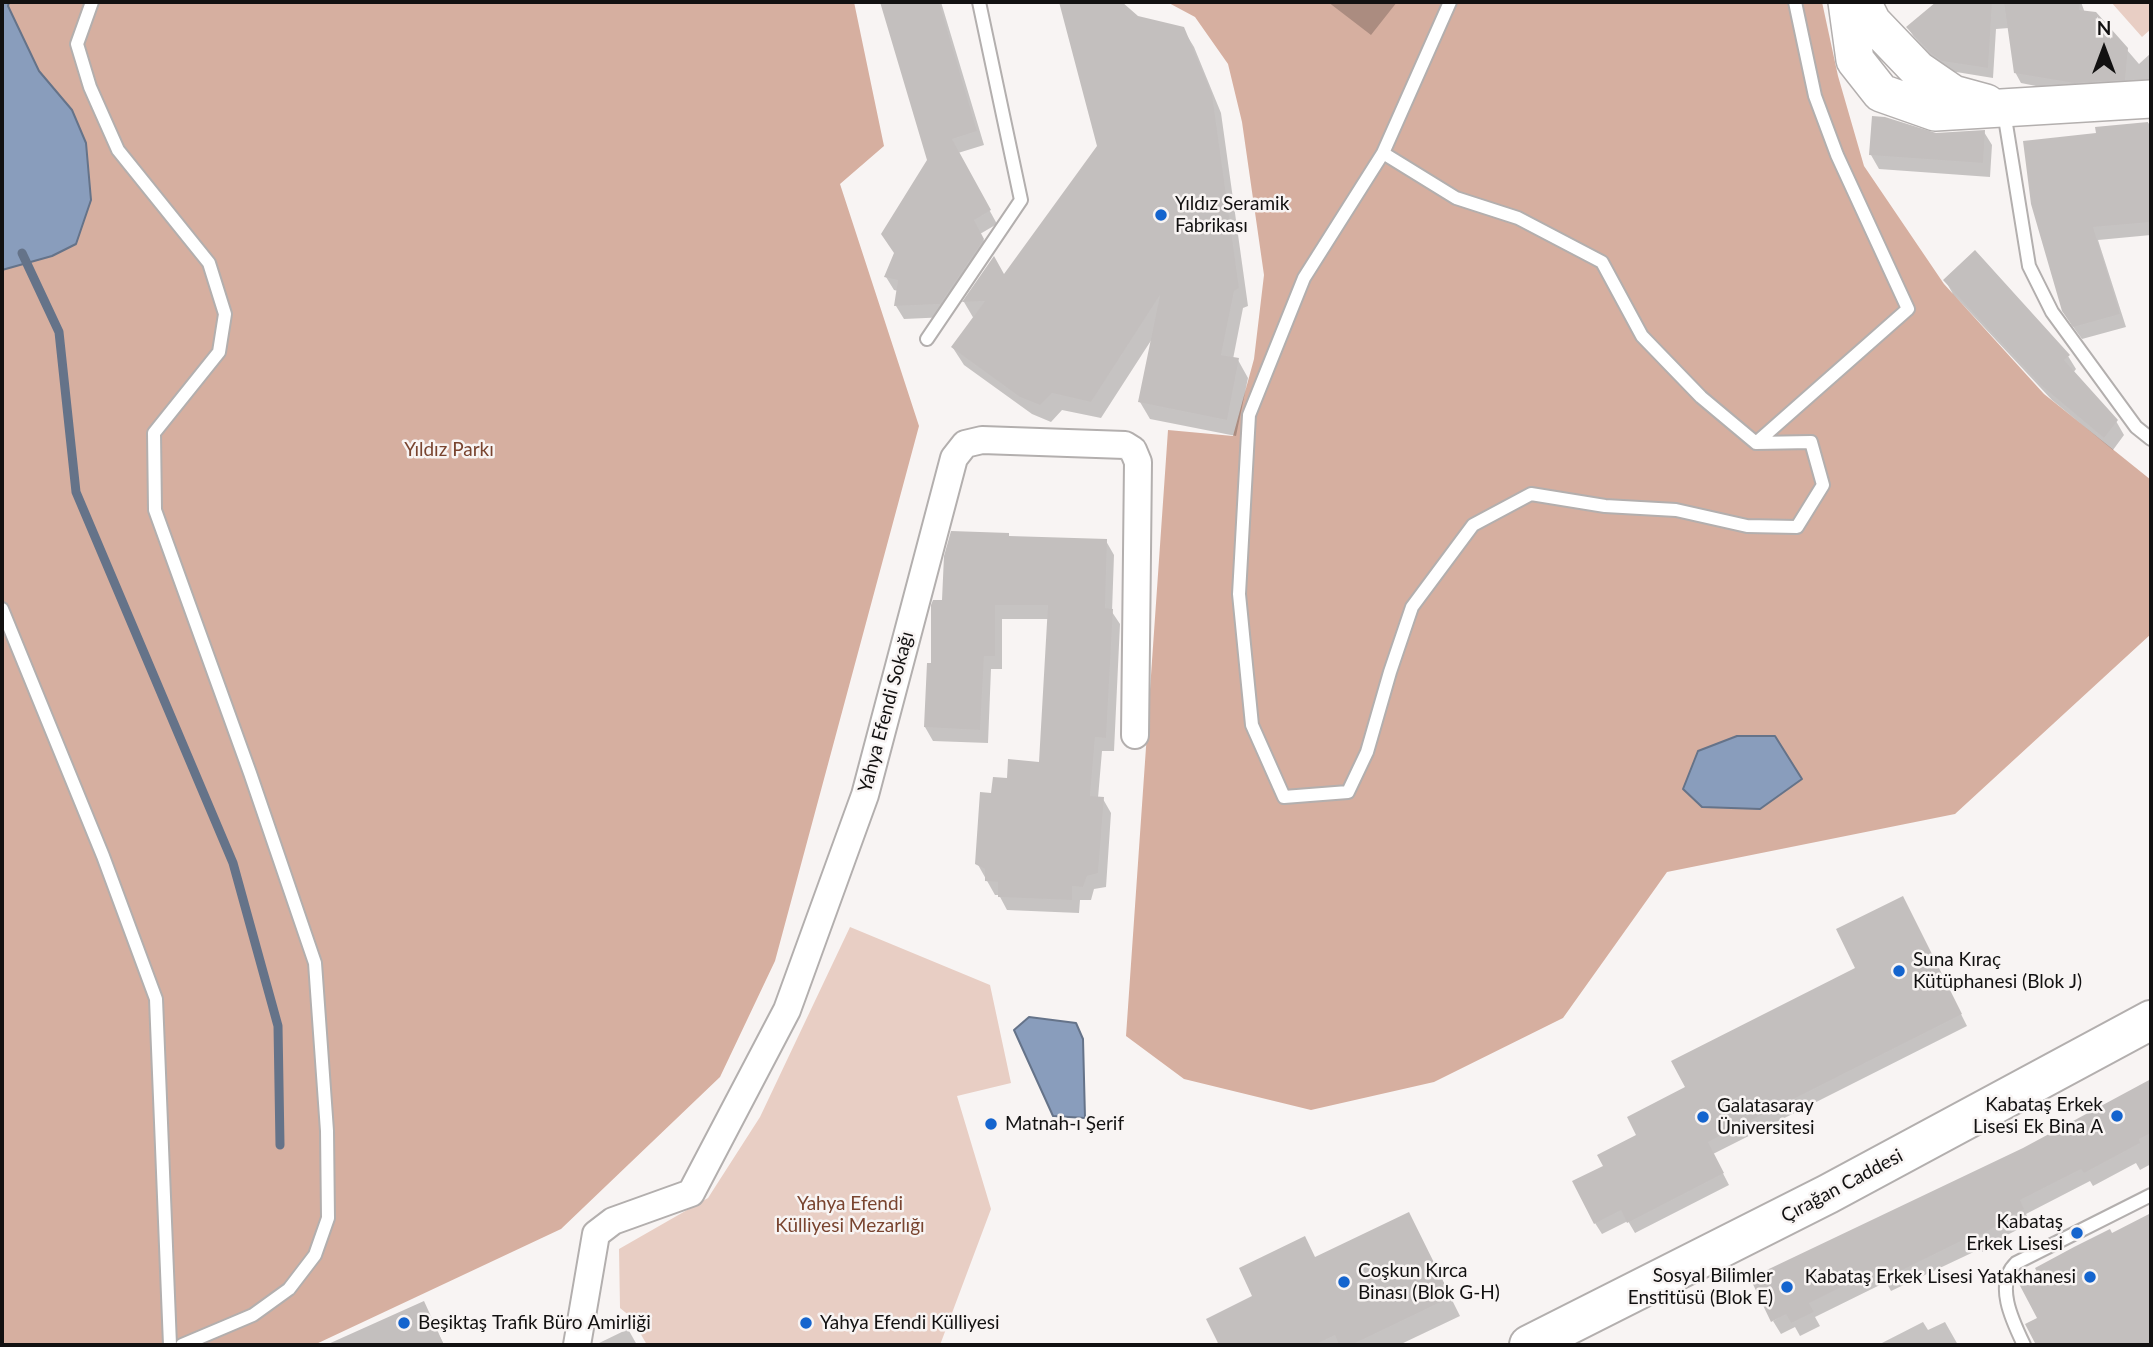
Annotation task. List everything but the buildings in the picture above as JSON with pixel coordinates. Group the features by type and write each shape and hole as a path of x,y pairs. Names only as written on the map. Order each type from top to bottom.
{"main road":[{"path":"1847,2 1855,60 1881,93 1935,112 2151,99"},
{"path":"1863,2 1872,22 1918,70 1953,94 2004,108"},
{"name":"Çırağan Caddesi","path":"1529,1345 1828,1195 2151,1020"}],"street":[{"name":"Yahya Efendi Sokağı","path":"577,1345 596,1234 613,1221 691,1193 787,1010 865,795 954,458 965,444 982,440 1112,444 1125,445 1133,450 1138,462 1135,735"}],"lane":[{"path":"92,2 77,44 90,87 118,150 209,263 225,314 219,352 154,433 155,510 315,963 327,1131 328,1218 315,1255 289,1289 253,1315 182,1345"},
{"path":"927,339 1021,200 979,2"},
{"path":"1383,153 1456,198 1518,218 1602,262 1642,336 1701,397 1756,443 1811,442 1823,485 1797,527 1747,526 1676,510 1605,506 1531,494 1473,525 1412,607 1367,752 1348,792 1284,797 1252,725 1239,593 1249,415 1304,278 1383,153 1450,2"},
{"path":"1756,443 1908,309 1837,155 1815,96 1795,2"},
{"path":"2004,108 2029,266 2052,312 2136,427 2151,439"},
{"path":"2,609 103,856 156,999 170,1345"},
{"path":"2024,1345 2012,1318 2007,1298 2008,1273 2011,1268 2016,1263 2151,1195"}],"green space":[{"name":"Yıldız Parkı","path":"2,2 854,2 884,146 840,184 919,426 775,961 720,1077 561,1229 314,1345 2,1345"},
{"path":"1167,2 1822,2 1838,76 1864,166 1944,284 2044,394 2151,480 2151,634 1955,814 1667,872 1563,1018 1434,1082 1311,1110 1184,1079 1126,1036 1168,430 1233,436 1254,359 1264,275 1242,122 1228,64 1195,17"},
{"path":"2111,2 2151,2 2151,29 2142,37"},
{"name":"Yahya Efendi Külliyesi Mezarlığı","path":"850,927 990,985 1011,1083 957,1096 991,1209 940,1345 647,1345 631,1317 620,1308 619,1249 708,1198 760,1117"}],"water":[{"path":"2,2 9,2 8,6 39,71 72,110 86,143 91,200 76,244 52,256 2,270"},
{"path":"1737,736 1775,736 1802,779 1760,809 1702,807 1683,789 1698,751"},
{"path":"1029,1017 1076,1023 1083,1039 1085,1118 1053,1116 1014,1030"}],"waterway":[{"path":"22,253 59,332 76,492 233,863 278,1026 280,1145"}],"place":[{"name":"Yıldız Seramik Fabrikası","path":"1161,215"},
{"name":"Suna Kıraç Kütüphanesi (Blok J)","path":"1899,971"},
{"name":"Kabataş Erkek Lisesi Ek Bina A","path":"2117,1116"},
{"name":"Galatasaray Üniversitesi","path":"1703,1117"},
{"name":"Matnah-ı Şerif","path":"991,1124"},
{"name":"Kabataş Erkek Lisesi","path":"2077,1233"},
{"name":"Kabataş Erkek Lisesi Yatakhanesi","path":"2090,1277"},
{"name":"Coşkun Kırca Binası (Blok G-H)","path":"1344,1282"},
{"name":"Sosyal Bilimler Enstitüsü (Blok E)","path":"1787,1287"},
{"name":"Beşiktaş Trafik Büro Amirliği","path":"404,1323"},
{"name":"Yahya Efendi Külliyesi","path":"806,1323"}]}
